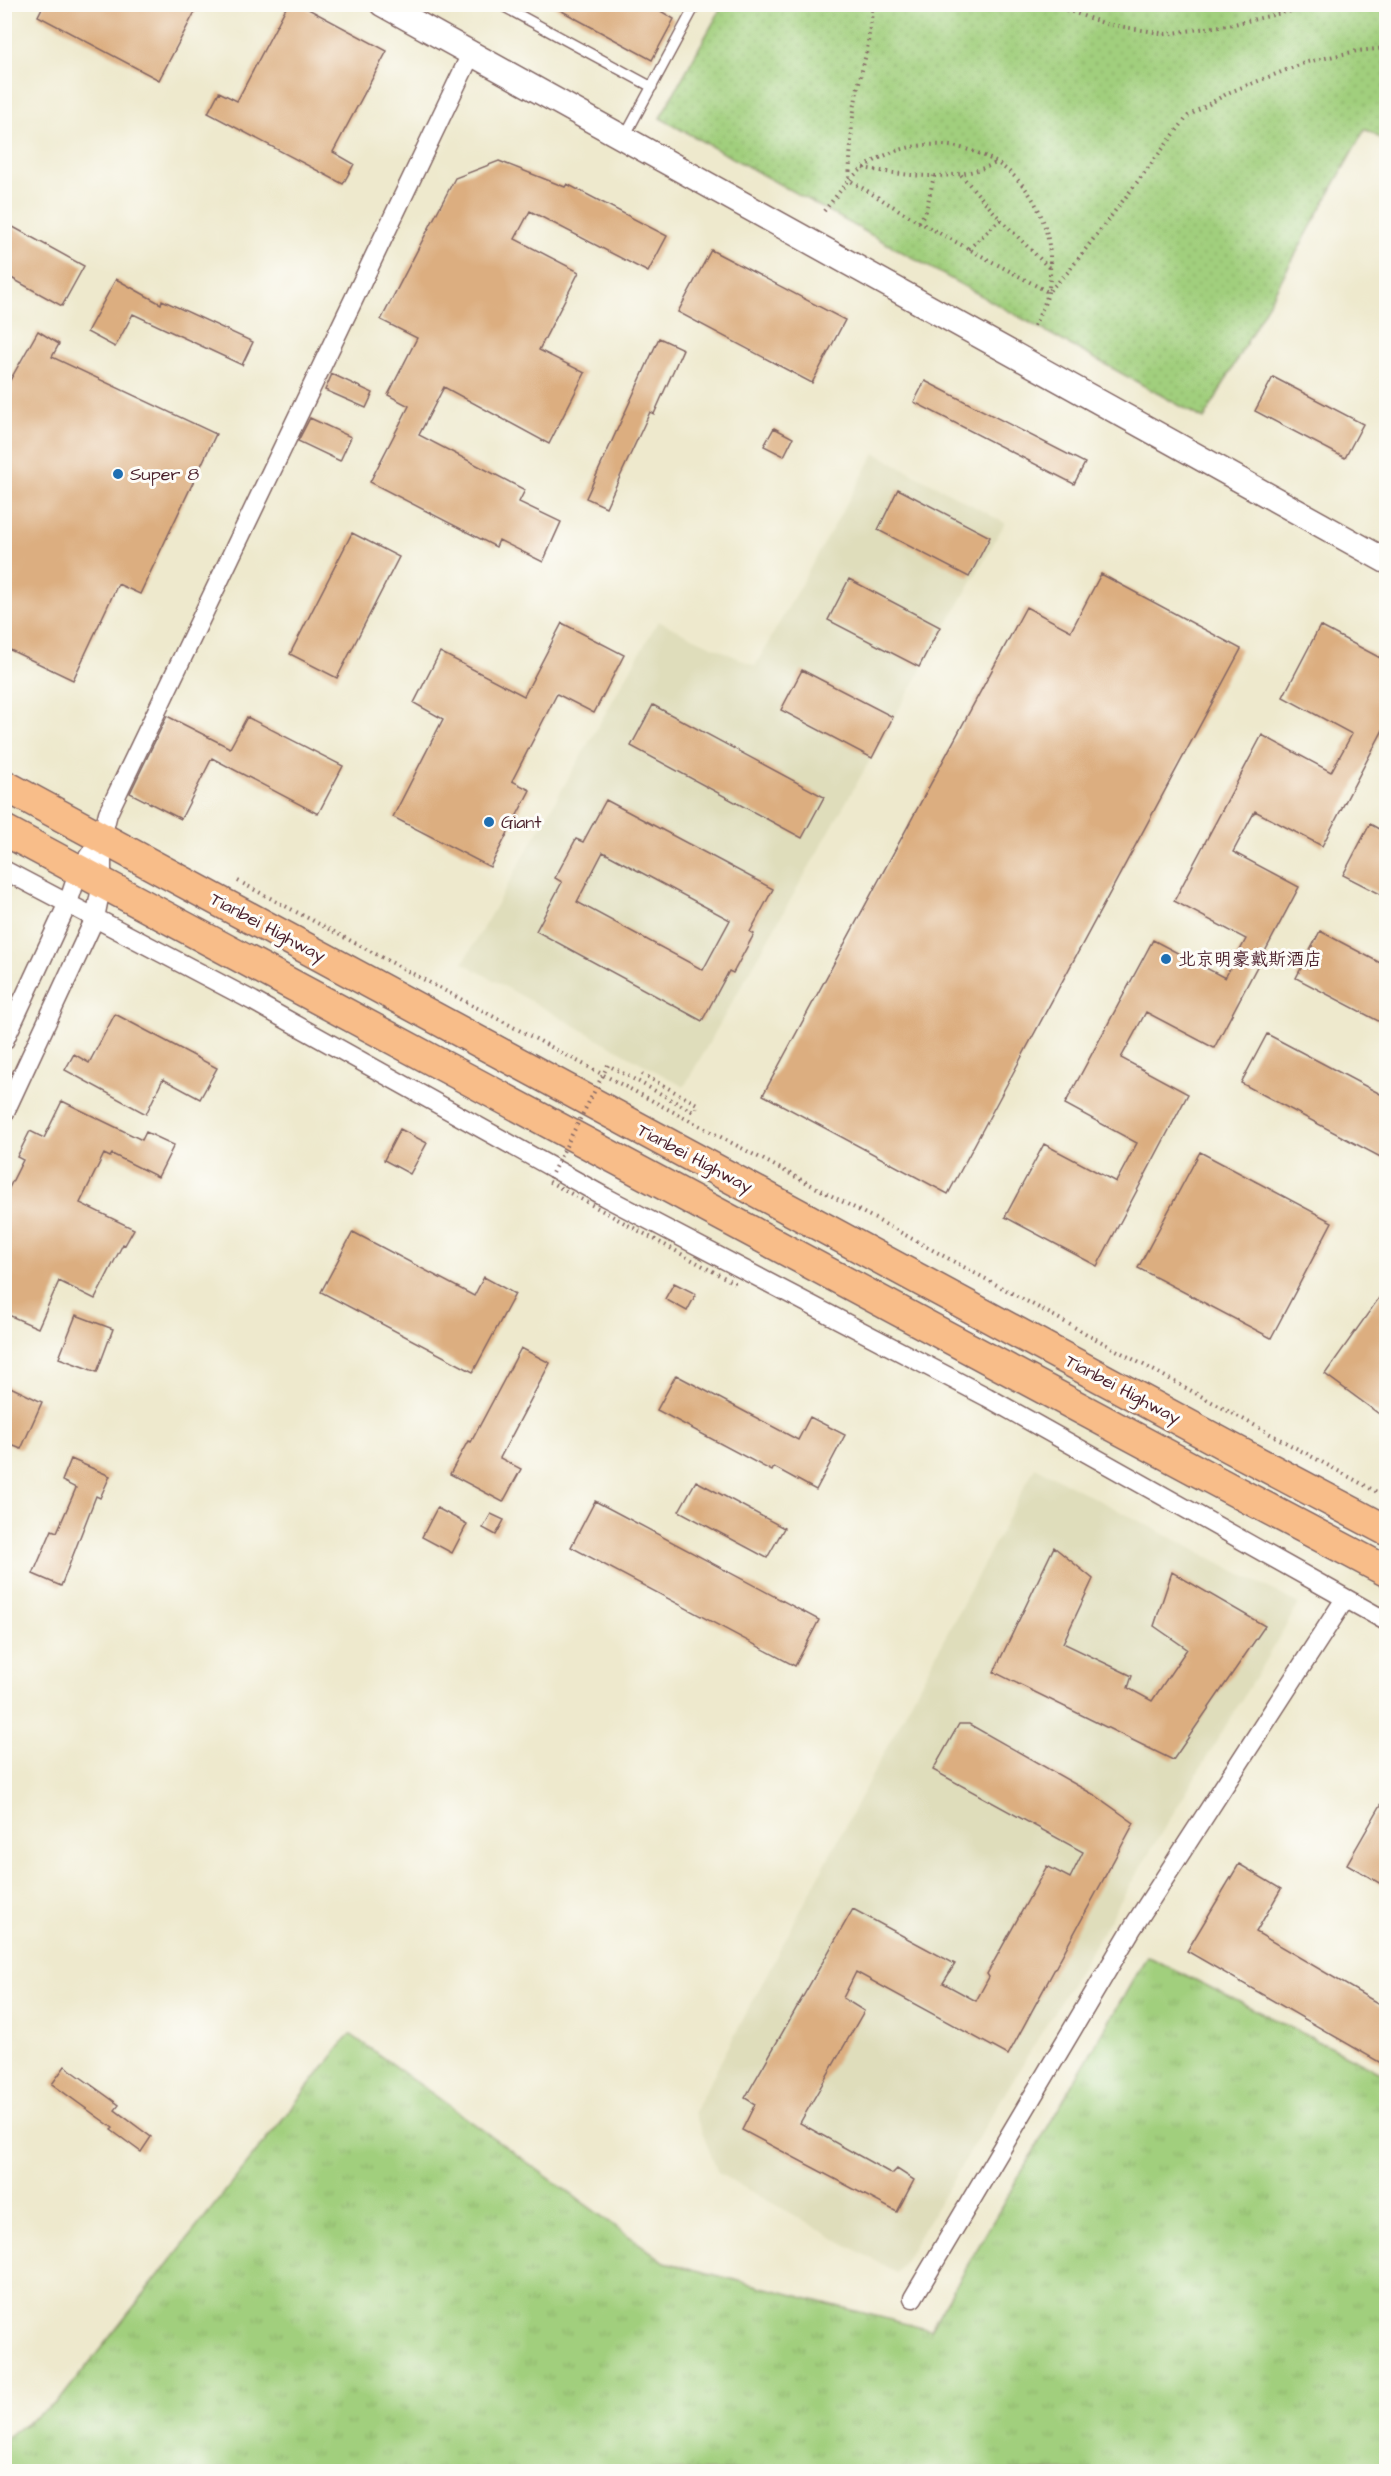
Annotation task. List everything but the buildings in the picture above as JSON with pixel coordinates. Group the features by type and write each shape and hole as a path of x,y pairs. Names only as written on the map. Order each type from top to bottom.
{"main road":[{"name":"Tianbei Highway","path":"4,785 1386,1530"},
{"name":"Tianbei Highway","path":"4,830 1386,1571"}],"street":[{"path":"382,4 623,140 1386,561"},
{"path":"4,1114 95,918 91,877 108,813 471,54"},
{"path":"4,1041 68,903 91,877 102,837"},
{"path":"4,870 253,1001 605,1197 987,1397 1386,1621"},
{"path":"913,2298 1133,1927 1345,1599"}],"lane":[{"path":"499,4 652,87"},
{"path":"623,140 696,4"}],"path":[{"path":"849,180 852,123 867,50 873,4"},
{"path":"1049,4 1106,24 1166,34 1224,26 1308,7 1367,4"},
{"path":"1048,292 1068,272 1188,116 1230,92 1307,62 1357,51 1386,48"},
{"path":"824,211 862,167 884,156 910,146 940,144 977,152 996,163 1028,190 1042,214 1049,243 1051,270 1048,292 1034,326"},
{"path":"862,167 887,172 961,176 996,163"},
{"path":"919,222 926,211 934,176"},
{"path":"961,176 1051,270"},
{"path":"849,180 919,222 1048,292"},
{"path":"969,249 1000,219"},
{"path":"232,878 875,1219 1386,1497"},
{"path":"642,1074 697,1104 696,1109 692,1111 608,1065 548,1181 736,1284"}],"shaded area":[{"path":"875,453 1005,523 684,1087 463,963 658,621 755,666"},
{"path":"1035,1467 1299,1604 897,2273 718,2173 694,2112"}],"green space":[{"path":"723,5 1386,5 1386,142 1365,129 1204,419 660,118"},
{"path":"1147,1956 1386,2075 1386,2471 5,2471 5,2438 59,2401 350,2034 665,2262 930,2330"}],"place":[{"name":"Super 8","path":"118,474"},
{"name":"Giant","path":"489,822"},
{"name":"北京明豪戴斯酒店","path":"1166,959"}]}
